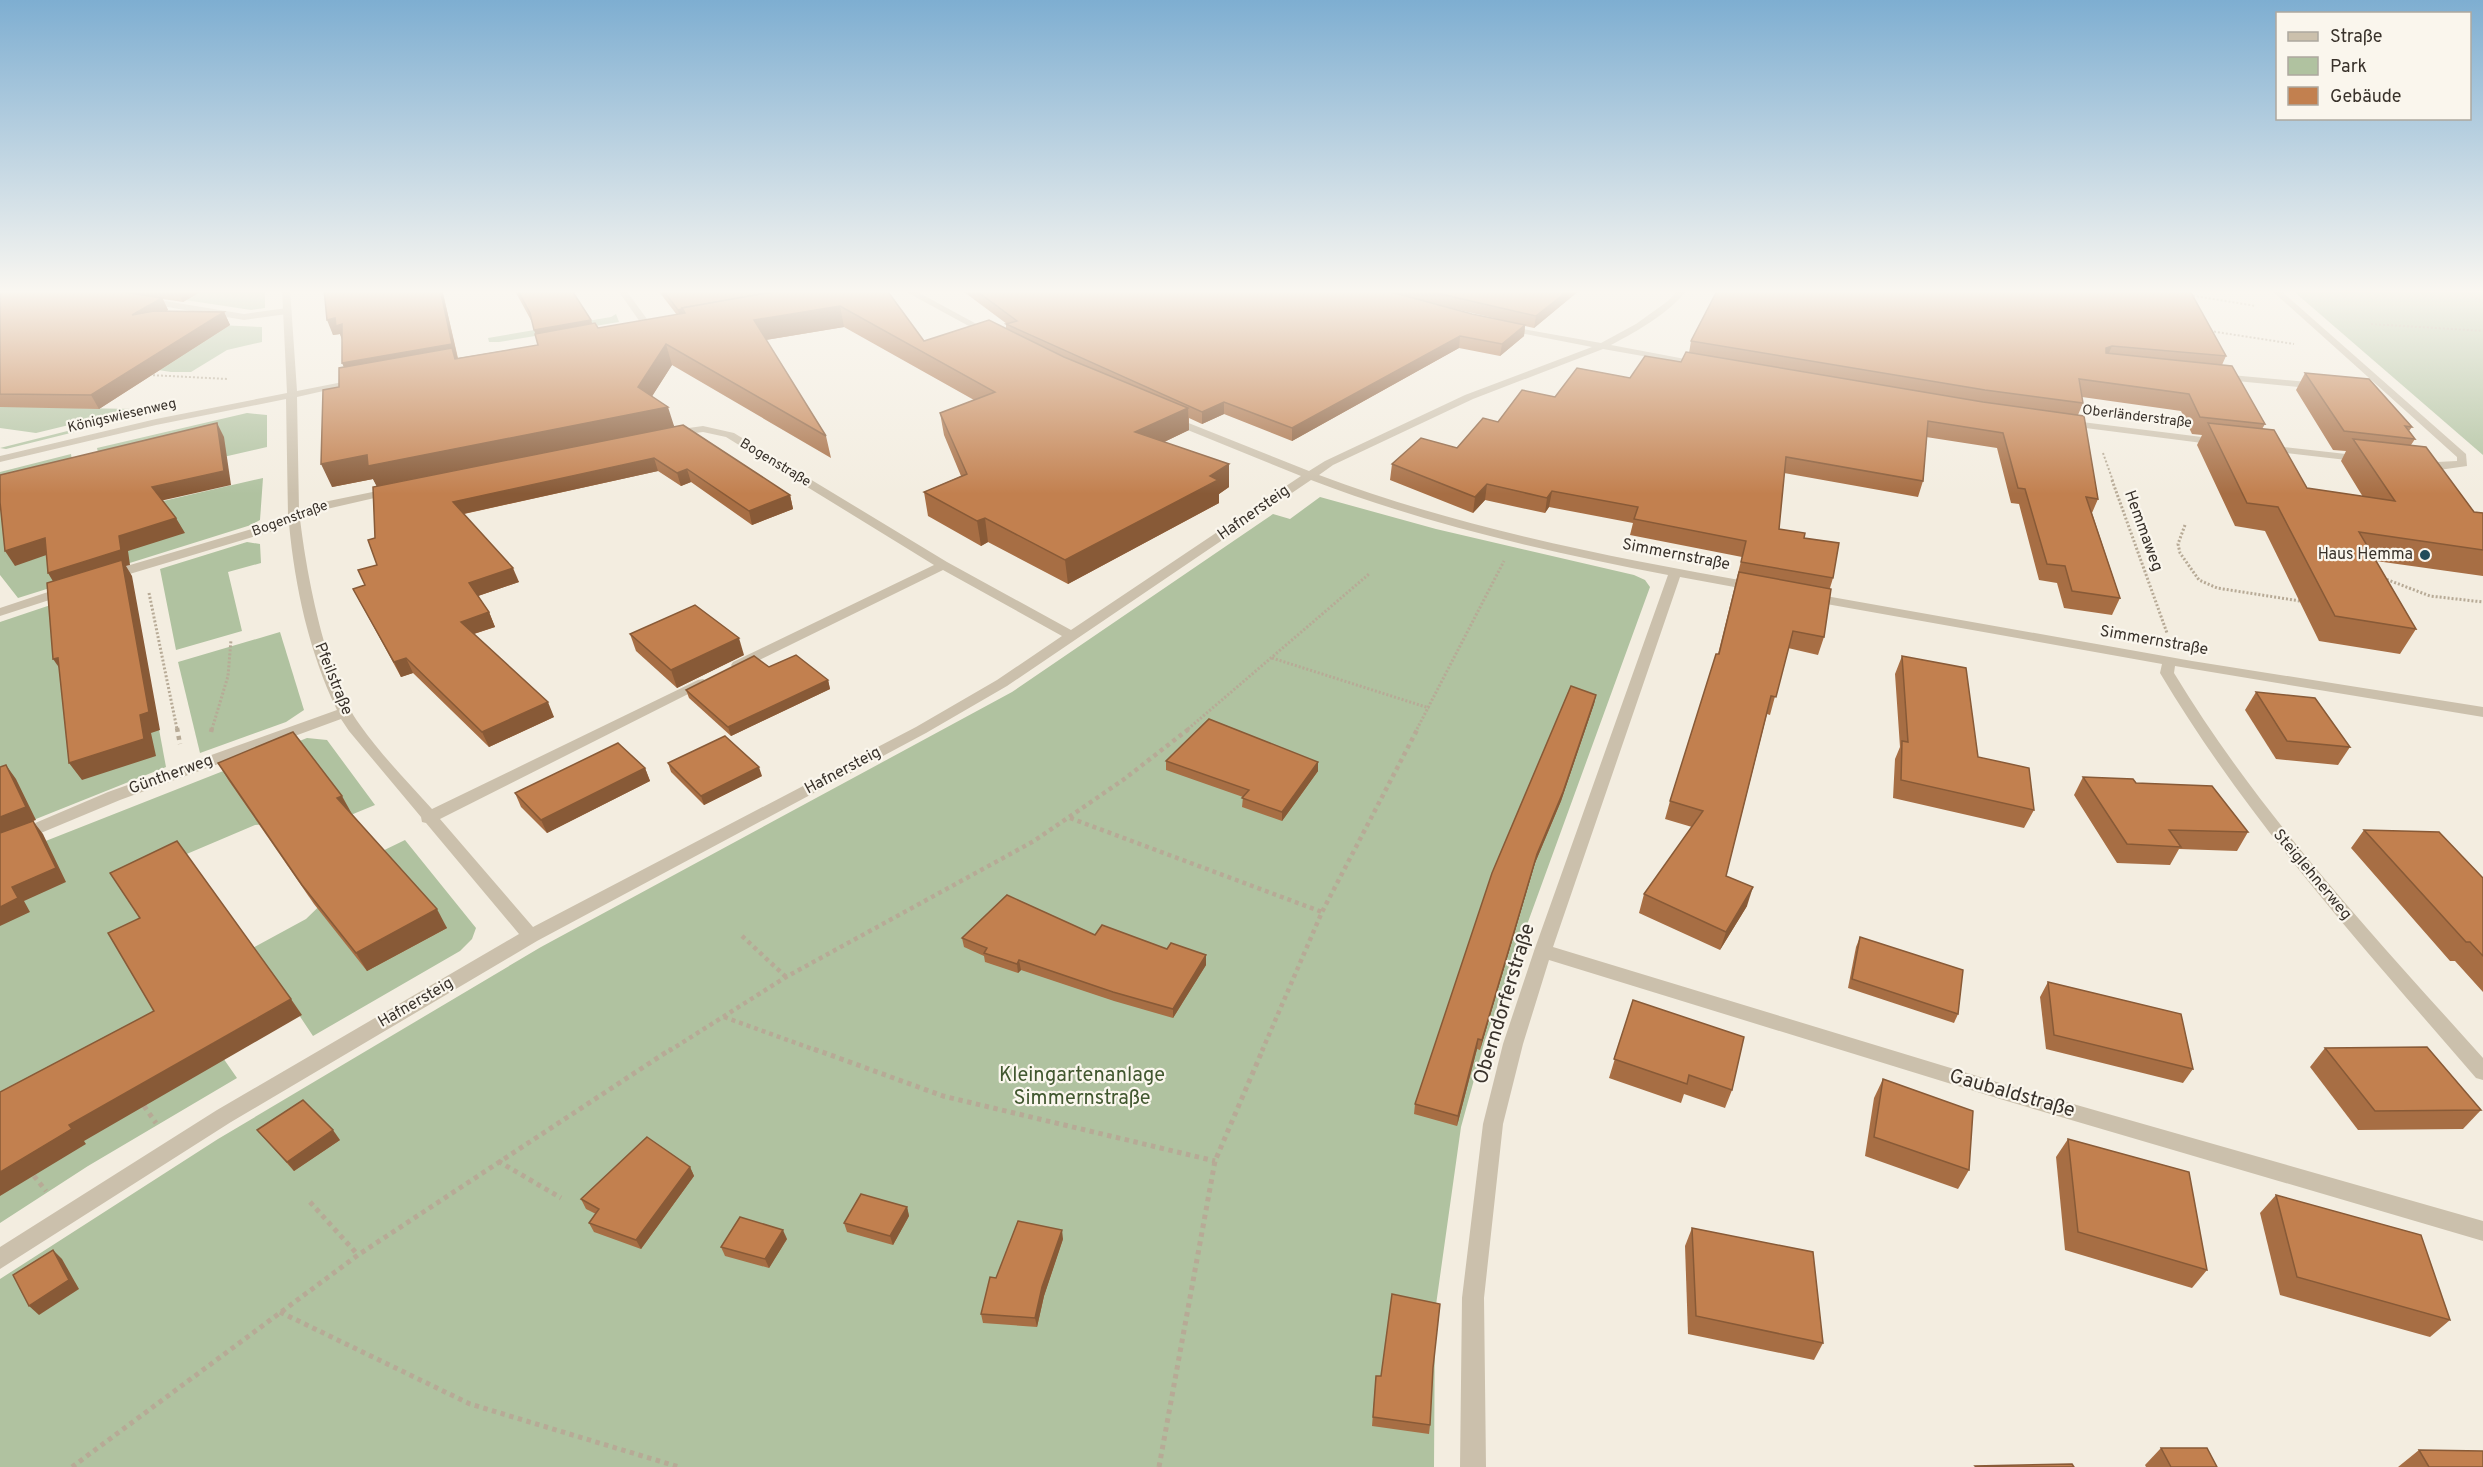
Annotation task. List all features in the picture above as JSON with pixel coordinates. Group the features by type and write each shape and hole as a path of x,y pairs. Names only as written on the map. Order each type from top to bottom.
{"street":[{"name":"Pfeilstraße","path":"289,357 292,518 302,585 323,657 345,712 428,818 531,936"},
{"name":"Hafnersteig","path":"0,1259 224,1116 531,936 921,730 1073,637 1309,475 1383,435 1458,402 1573,357"},
{"path":"1659,357 1718,368"},
{"path":"2350,357 2462,456 2463,464 2439,467 2405,463"},
{"path":"2209,376 2332,387"},
{"name":"Königswiesenweg","path":"0,459 156,422 290,394 372,380"},
{"path":"2367,390 2390,393"},
{"name":"Simmernstraße","path":"1159,414 1309,475 1385,502 1516,537 1675,573 1764,589"},
{"name":"Oberländerstraße","path":"2059,423 2234,444"},
{"name":"Bogenstraße","path":"663,435 703,429 730,435 943,565 1073,637"},
{"path":"2257,447 2371,459"},
{"name":"Bogenstraße","path":"0,612 268,528 314,508 407,488"},
{"path":"428,818 943,565"},
{"name":"Oberndorferstraße","path":"1473,1467 1473,1298 1492,1135 1513,1044 1543,951 1675,573"},
{"name":"Simmernstraße","path":"1799,595 2169,661 2483,712"},
{"name":"Steiglehnerweg","path":"2169,661 2168,673 2194,718 2273,828 2324,891 2483,1072"},
{"name":"Güntherweg","path":"0,844 185,770 345,712"},
{"name":"Gaubaldstraße","path":"1543,951 2000,1091 2483,1231"}],"path":[{"path":"144,374 167,378 238,379"},
{"name":"Hemmaweg","path":"2093,427 2171,643"},
{"path":"2185,525 2178,544 2180,553 2199,580 2217,588 2300,601"},
{"path":"1159,1467 1215,1161 1322,912 1516,537"},
{"path":"144,566 185,770"},
{"path":"72,1467 358,1255 603,1092 786,977 1071,818 1182,736 1370,574"},
{"path":"2380,576 2430,596 2483,602"},
{"path":"209,761 211,730 229,684 232,661 231,640"},
{"path":"1272,658 1429,708"},
{"path":"1071,818 1322,912"},
{"path":"742,936 786,977"},
{"path":"724,1017 943,1096 1215,1161"},
{"path":"144,1107 162,1131"},
{"path":"498,1161 561,1198"},
{"path":"33,1176 52,1198"},
{"path":"310,1202 358,1255"},
{"path":"280,1312 470,1404 679,1467"}],"green space":[{"path":"79,357 215,357 191,372 171,372"},
{"path":"2370,357 2483,357 2483,455"},
{"path":"0,398 77,408 135,409 36,433 0,428"},
{"path":"247,413 267,415 267,447 145,475 146,505 263,478 260,520 251,525 18,598 0,575 0,472 71,454 74,472 101,466 97,448"},
{"path":"119,418 119,421 6,449 0,448"},
{"name":"Kleingartenanlage Simmernstraße","path":"1320,497 1436,529 1634,575 1645,580 1650,587 1485,1040 1461,1127 1435,1312 1434,1467 0,1467 0,1279 218,1139 541,947 1012,692 1273,514 1290,519"},
{"path":"247,542 260,544 261,563 228,572 242,631 176,650 160,569"},
{"path":"131,578 166,767 6,831 0,818 0,622"},
{"path":"280,632 304,710 286,722 200,753 178,662"},
{"path":"307,738 327,740 375,805 341,819 255,825 182,856 249,950 306,919 370,857 405,840 476,928 472,939 460,951 313,1036 299,1015 173,986 237,1078 88,1166 0,1223 0,859"}],"building":[{"path":"0,357 151,357 91,395 0,394"},
{"path":"342,357 374,357 342,363"},
{"path":"399,357 657,357 638,387 668,407 368,466 367,455 321,464 323,390 339,387 339,368"},
{"path":"689,357 777,357 826,436"},
{"path":"933,357 1065,357 1188,408 1135,432 1229,464 1210,476 1218,480 1065,560 985,518 977,521 924,492 967,474 940,413 995,392"},
{"path":"1081,357 1421,357 1292,428 1224,402 1202,412"},
{"path":"1644,357 1681,362 1683,357 1718,357 1983,402 2084,416 2098,499 2086,497 2120,598 2072,591 2065,566 2047,564 2025,489 2018,488 2003,433 1928,421 1923,481 1786,457 1779,529 1805,533 1804,538 1839,543 1833,578 1741,562 1746,541 1634,519 1638,507 1552,491 1547,498 1487,484 1475,497 1392,464 1421,438 1457,448 1483,418 1498,422 1522,390 1555,397 1577,368 1630,378"},
{"path":"1790,357 2149,357 2232,366 2265,424 2200,417 2189,394 2079,379 2083,403 1985,390"},
{"path":"2305,373 2369,379 2412,427 2405,426 2415,439 2344,431"},
{"path":"217,423 224,471 152,487 176,518 119,536 121,550 48,573 45,538 5,551 0,475"},
{"path":"2208,423 2274,430 2307,488 2395,501 2353,439 2426,447 2474,512 2483,513 2483,550 2359,532 2416,629 2335,616 2278,507 2247,503"},
{"path":"683,425 790,495 749,511 687,469 677,473 654,458 453,502 513,568 469,583 489,612 461,622 548,702 482,732 406,658 394,662 353,589 365,585 358,570 377,565 368,540 375,538 373,487"},
{"path":"122,560 149,712 140,715 144,739 69,763 58,658 53,659 47,583"},
{"path":"1739,572 1831,589 1824,637 1793,631 1776,697 1771,696 1726,876 1753,887 1726,932 1644,894 1703,811 1670,801 1716,654 1719,654"},
{"path":"695,605 739,638 671,670 630,634"},
{"path":"796,655 828,680 728,727 686,690 754,656 769,667"},
{"path":"1902,656 1966,668 1978,757 2029,768 2034,810 1901,780 1902,741 1908,742"},
{"path":"1571,686 1596,695 1563,792 1537,854 1482,1040 1478,1039 1458,1116 1415,1104 1492,873"},
{"path":"2256,692 2315,698 2350,747 2287,741"},
{"path":"1209,719 1318,762 1282,812 1242,798 1249,790 1166,761"},
{"path":"293,732 342,796 337,798 437,909 356,953 302,885 218,763"},
{"path":"725,736 759,767 701,796 668,763"},
{"path":"618,743 645,768 541,820 515,793"},
{"path":"6,765 26,807 0,817 0,767"},
{"path":"2083,777 2133,779 2136,783 2212,786 2248,832 2169,830 2181,847 2127,844"},
{"path":"33,821 56,868 12,887 18,898 0,907 0,833"},
{"path":"2364,830 2439,832 2483,878 2483,956 2470,942 2466,942"},
{"path":"177,841 291,999 69,1125 72,1129 0,1172 0,1092 154,1011 108,933 140,918 110,873"},
{"path":"1007,895 1095,935 1102,925 1167,949 1171,943 1206,955 1173,1009 1113,992 1019,960 1017,964 984,953 987,948 962,938"},
{"path":"1860,937 1963,970 1958,1014 1852,979"},
{"path":"2048,982 2181,1014 2193,1069 2054,1035"},
{"path":"1633,1000 1744,1037 1732,1090 1689,1075 1687,1084 1614,1059"},
{"path":"2427,1047 2481,1110 2375,1111 2325,1048"},
{"path":"1883,1079 1973,1111 1969,1170 1874,1137"},
{"path":"303,1100 333,1130 287,1162 257,1130"},
{"path":"647,1137 690,1167 636,1240 589,1223 599,1209 581,1199"},
{"path":"2068,1139 2189,1172 2207,1270 2078,1232"},
{"path":"861,1194 907,1207 890,1236 844,1223"},
{"path":"2276,1195 2421,1235 2450,1320 2297,1277"},
{"path":"740,1217 783,1230 765,1259 721,1247"},
{"path":"1018,1221 1062,1230 1042,1287 1035,1318 981,1314 990,1277 996,1278"},
{"path":"1692,1228 1813,1252 1823,1343 1696,1316"},
{"path":"53,1250 69,1280 29,1306 13,1275"},
{"path":"1392,1294 1440,1304 1430,1425 1373,1417 1376,1376 1381,1376"},
{"path":"2161,1448 2207,1448 2217,1467 2171,1467"},
{"path":"2419,1450 2483,1451 2483,1467 2429,1467"},
{"path":"2072,1464 2074,1467 1975,1466"}],"place":[{"name":"Haus Hemma","path":"2425,555"}]}
